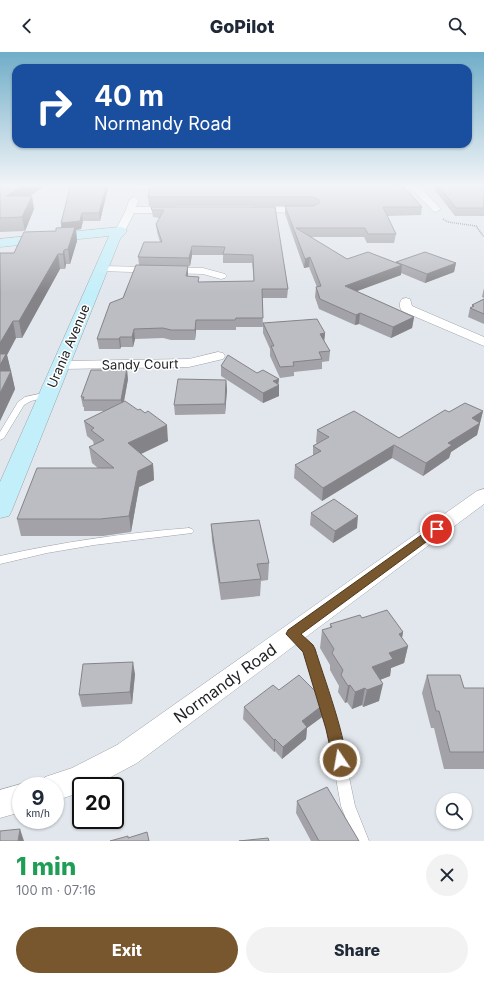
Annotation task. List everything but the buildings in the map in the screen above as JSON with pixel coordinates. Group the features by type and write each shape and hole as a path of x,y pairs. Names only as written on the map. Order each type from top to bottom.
{"street":[{"name":"Urania Avenue","path":"0,510 114,238 125,221"},
{"path":"0,243 120,231"},
{"path":"101,269 203,271 221,276"},
{"path":"406,302 406,308 484,342"},
{"name":"Sandy Court","path":"61,365 189,363 218,356"},
{"name":"Normandy Road","path":"64,784 77,780 127,754 484,495"},
{"path":"0,804 12,801"}],"lane":[{"path":"0,438 21,404 28,399 48,394"},
{"path":"0,560 45,549 161,533 189,531"},
{"path":"292,634 309,649 333,729 348,806 362,841"}],"path":[{"path":"446,221 476,226 484,237"}],"route":[{"path":"340,760 333,729 309,649 292,634 437,529"}]}
